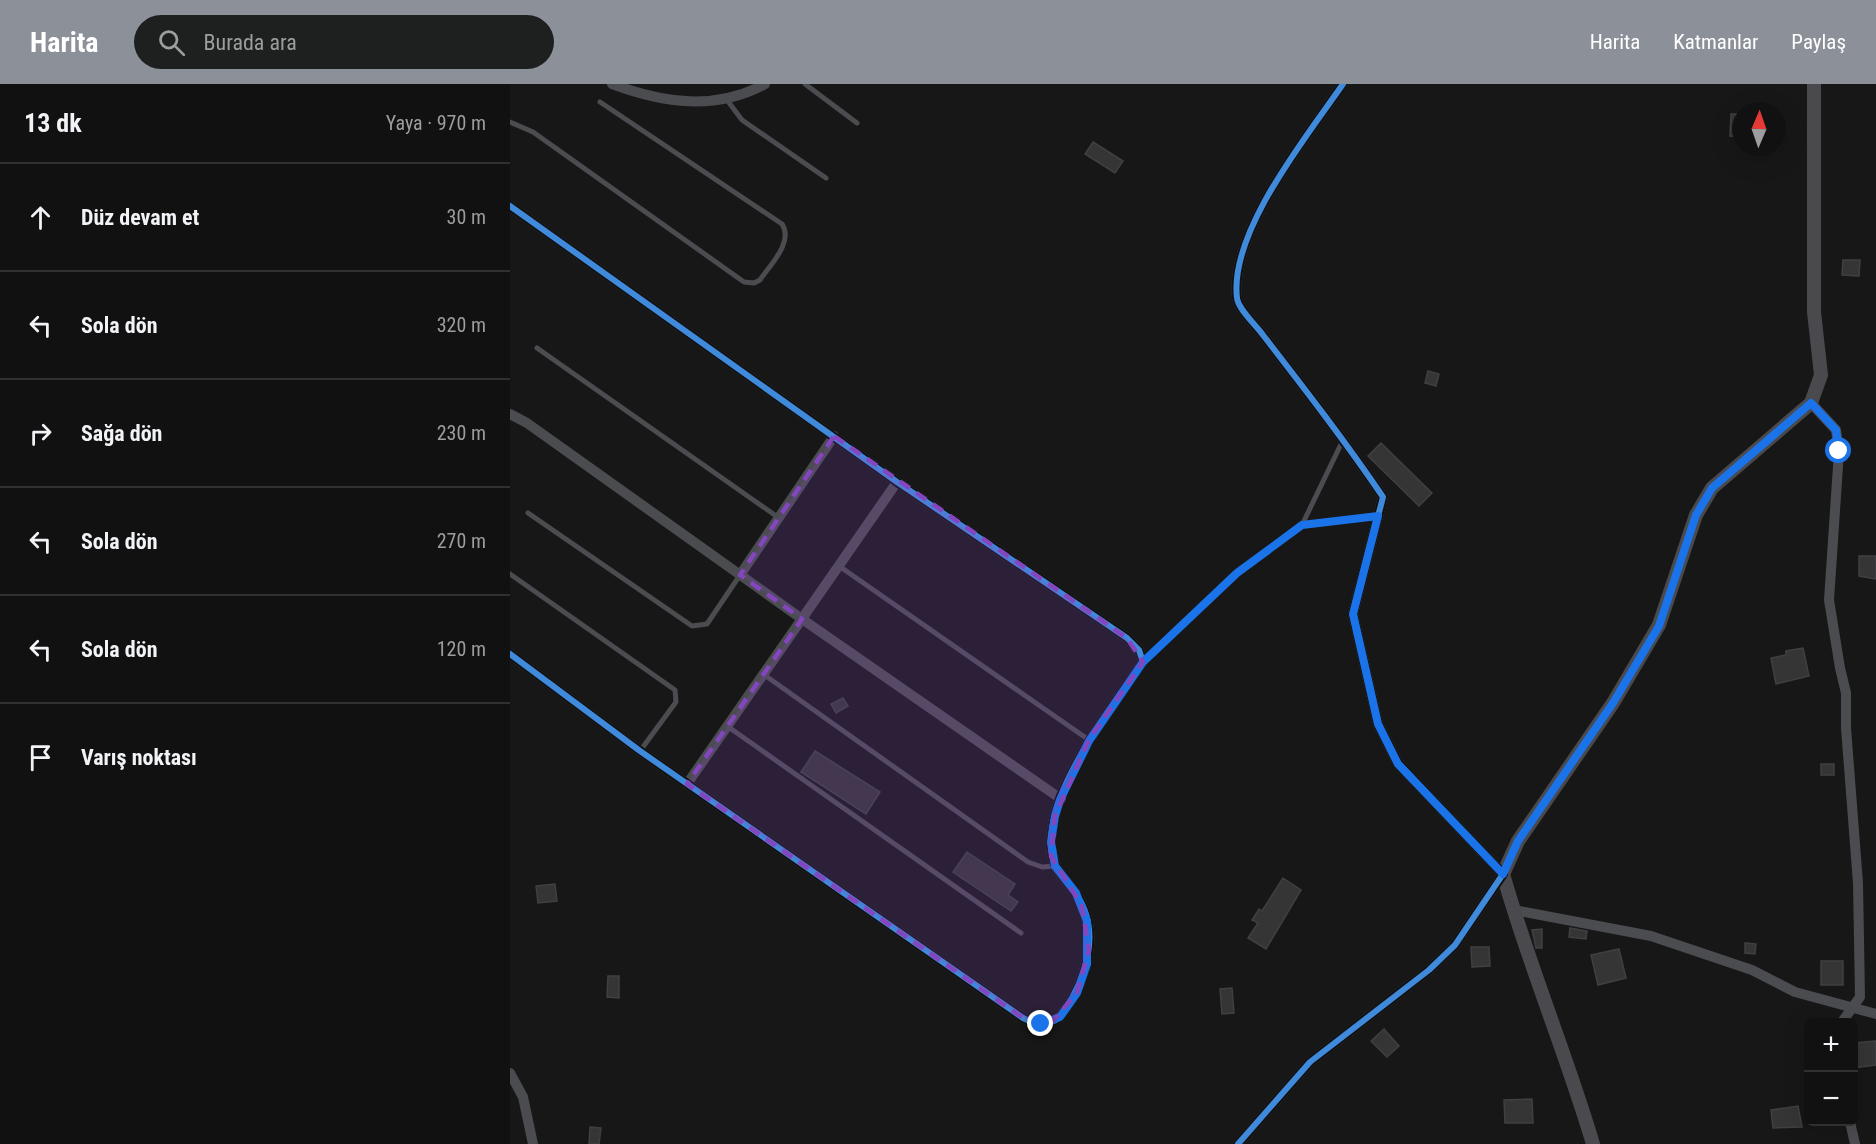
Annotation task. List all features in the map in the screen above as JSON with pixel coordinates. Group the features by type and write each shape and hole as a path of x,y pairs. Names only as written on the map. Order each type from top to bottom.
{"street":[{"path":"612,84 646,95 700,103 727,100 765,84"},
{"path":"1343,84 1276,181 1243,248 1237,269 1237,300 1344,439 1383,497 1353,614 1378,724 1398,764 1503,874 1544,1005 1571,1071 1593,1144"},
{"path":"1238,1144 1310,1062 1429,970 1455,945 1503,874 1518,841 1613,703 1659,626 1696,515 1712,488 1811,403 1821,375 1814,312 1814,84"},
{"path":"510,206 897,482 1127,638 1139,650 1143,662 1089,741 1060,800 1051,836 1051,856 1055,866 1082,906 1087,921 1089,950 1087,964 1077,993 1060,1017 1041,1024 1023,1018 640,751 510,654"},
{"path":"1811,403 1836,430 1839,451 1829,600 1839,668 1846,693 1846,728 1858,883 1860,997 1845,1018"},
{"path":"510,414 528,423 1060,800"},
{"path":"740,575 834,436"},
{"path":"687,784 897,482"},
{"path":"1514,910 1651,936 1752,970 1795,992 1876,1014"},
{"path":"510,1073 523,1097 533,1144"},
{"path":"1851,1126 1856,1144"}],"lane":[{"path":"805,84 857,123"},
{"path":"727,100 742,120 826,178"},
{"path":"510,122 533,132 744,282 753,283 760,280 785,242 786,233 782,224 600,102"},
{"path":"537,348 779,518"},
{"path":"1143,662 1237,573 1302,525 1344,439"},
{"path":"528,513 692,626 707,624 740,575"},
{"path":"1302,525 1378,516"},
{"path":"838,566 1089,741"},
{"path":"510,574 675,690 676,702 640,751"},
{"path":"764,674 1028,862 1042,867 1055,866"},
{"path":"727,726 1021,933"}],"highlighted area":[{"path":"834,436 1127,638 1143,662 1089,740 1055,816 1051,856 1082,906 1089,950 1077,993 1052,1022 1023,1018 687,784 802,619 740,575"}],"building":[{"path":"1731,114 1732,114 1732,136 1730,136"},
{"path":"1093,142 1123,161 1115,173 1085,154"},
{"path":"1843,260 1860,260 1859,276 1842,275"},
{"path":"1428,371 1439,374 1436,386 1425,383"},
{"path":"1381,443 1432,493 1419,506 1368,456"},
{"path":"1859,556 1876,556 1876,579 1859,576"},
{"path":"1803,648 1809,676 1776,684 1771,658 1786,655 1786,651"},
{"path":"843,698 848,706 836,713 831,704"},
{"path":"815,751 880,792 866,814 801,772"},
{"path":"1821,764 1834,764 1834,775 1821,775"},
{"path":"967,852 1015,884 1008,895 1018,902 1011,911 953,872"},
{"path":"1283,878 1301,890 1266,949 1248,938 1258,923 1252,920 1259,909 1262,911"},
{"path":"555,884 557,901 538,903 536,886"},
{"path":"1570,928 1587,931 1586,939 1569,937"},
{"path":"1542,929 1542,948 1536,948 1532,930"},
{"path":"1745,943 1756,944 1755,954 1745,953"},
{"path":"1471,947 1489,947 1490,966 1472,967"},
{"path":"1619,949 1626,978 1598,985 1591,955"},
{"path":"1821,961 1843,961 1843,985 1821,985"},
{"path":"608,976 619,976 619,998 607,997"},
{"path":"1232,988 1234,1013 1222,1014 1220,989"},
{"path":"1384,1029 1399,1046 1387,1057 1371,1041"},
{"path":"1876,1041 1876,1065 1858,1067 1858,1043"},
{"path":"1532,1099 1533,1123 1505,1123 1504,1100"},
{"path":"1798,1106 1802,1127 1773,1128 1771,1110"},
{"path":"590,1127 601,1128 599,1144 589,1144"}],"cycle path":[{"path":"1238,1144 1310,1062 1429,970 1455,945 1503,874 1398,763 1378,724 1353,614 1383,497 1324,415 1244,312 1237,298 1238,272 1245,244 1258,215 1292,157 1343,84"},
{"path":"510,206 897,482 1127,638 1139,650 1143,662 1102,720 1076,764 1065,786 1052,829 1051,850 1055,865 1084,908 1089,939 1084,970 1063,1013 1050,1023 1033,1022 1023,1018 640,751 510,654"}],"route":[{"path":"1041,1024 1052,1022 1060,1017 1077,993 1087,964 1089,950 1087,921 1076,893 1062,878 1055,866 1051,856 1051,842 1060,800 1089,741 1143,662 1237,573 1302,525 1378,516 1353,614 1378,724 1398,764 1503,874 1518,841 1613,703 1659,626 1696,515 1712,488 1811,403 1836,430 1839,451"}]}
